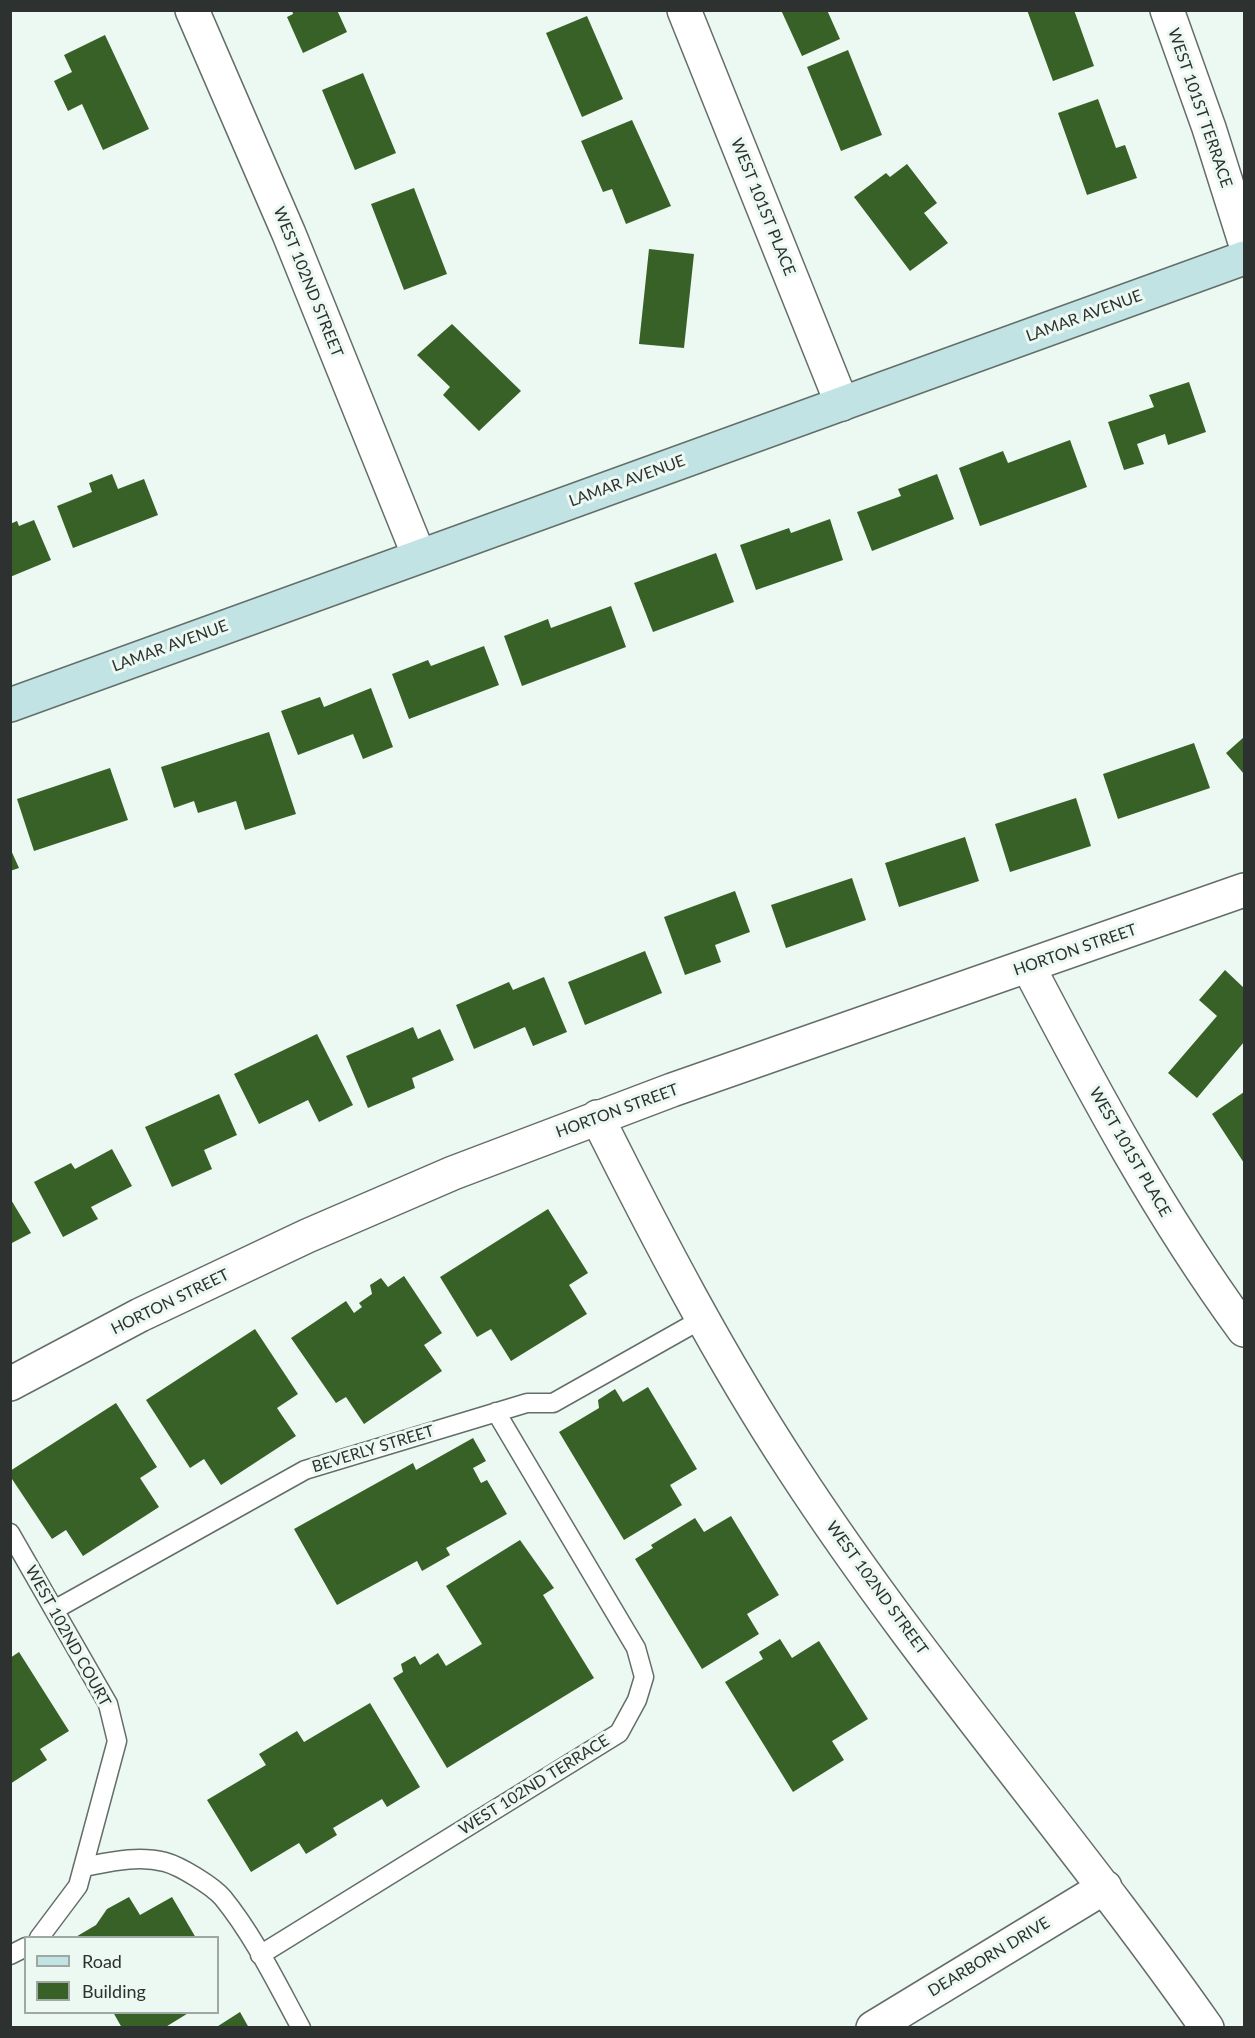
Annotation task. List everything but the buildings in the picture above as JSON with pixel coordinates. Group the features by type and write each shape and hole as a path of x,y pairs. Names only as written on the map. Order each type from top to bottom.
{"street":[{"name":"WEST 102ND STREET","path":"192,10 289,234 419,556"},
{"name":"WEST 101ST PLACE","path":"684,10 842,404"},
{"name":"WEST 101ST TERRACE","path":"1167,10 1245,239"},
{"name":"LAMAR AVENUE","path":"10,705 1245,258"},
{"name":"HORTON STREET","path":"10,1384 140,1315 307,1236 453,1173 597,1117 1245,890"},
{"name":"WEST 101ST PLACE","path":"1029,966 1101,1107 1143,1179 1245,1330"},
{"name":"WEST 102ND STREET","path":"597,1117 702,1319 756,1411 855,1560 1106,1887 1207,2028"},
{"name":"DEARBORN DRIVE","path":"873,2028 1106,1887"}],"lane":[{"name":"BEVERLY STREET","path":"54,1610 305,1470 527,1403 553,1402 702,1319"},
{"name":"WEST 102ND TERRACE","path":"260,1954 619,1733 637,1700 644,1677 636,1648 496,1412"},
{"name":"WEST 102ND COURT","path":"10,1533 108,1704 117,1741 83,1867"},
{"path":"40,1936 78,1886 83,1867 131,1858 166,1862 200,1880 222,1896 260,1954 301,2028"},
{"path":"10,1955 24,1948"}]}
